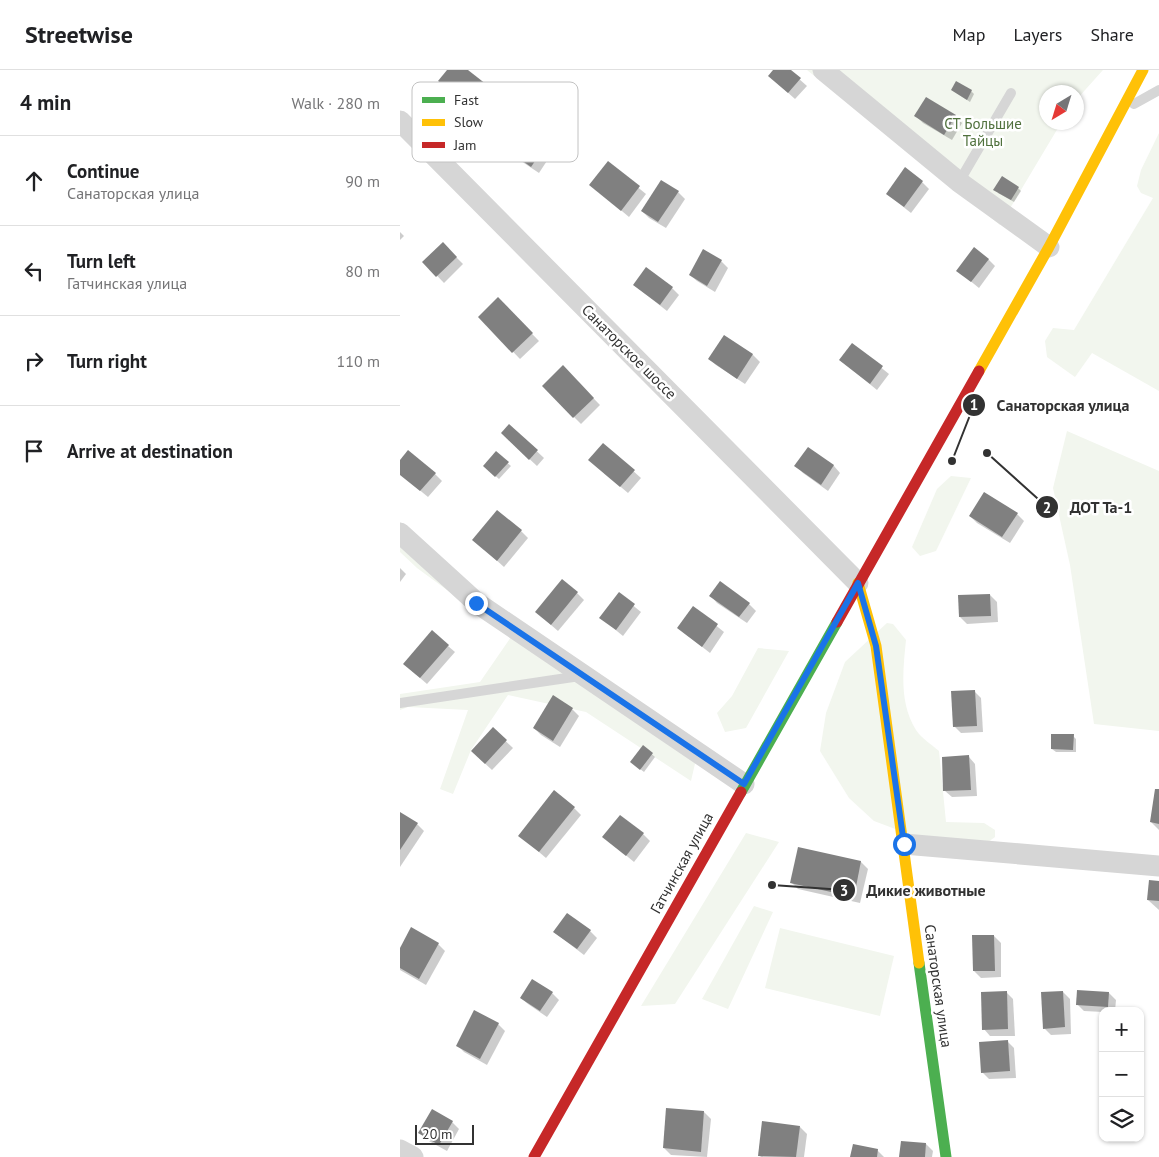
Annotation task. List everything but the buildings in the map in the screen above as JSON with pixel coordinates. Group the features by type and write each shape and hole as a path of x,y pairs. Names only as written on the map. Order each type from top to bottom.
{"main road":[{"name":"Гатчинская улица","path":"534,1157 1049,247 1143,70"},
{"name":"Санаторская улица","path":"858,583 876,646 946,1157"}],"street":[{"path":"823,70 959,182 1049,247"},
{"name":"Санаторское шоссе","path":"400,121 412,133"},
{"name":"Санаторское шоссе","path":"441,162 858,583"},
{"path":"400,533 476,603 744,784"},
{"path":"904,844 1159,866"},
{"path":"400,1150 413,1157"}],"lane":[{"path":"1121,110 1159,90"},
{"path":"959,182 1011,93"},
{"path":"400,703 584,676"}],"green space":[{"name":"СТ Большие Тайцы","path":"807,70 1103,70 1084,91 1084,85 1039,85 1039,130 1057,130 1000,225"},
{"path":"1159,133 1159,391 1092,353 1075,377 1047,357 1045,341 1053,328 1074,330 1153,198 1141,193 1137,186 1141,170"},
{"path":"1067,431 1159,471 1159,731 1094,724 1070,565 1053,488"},
{"path":"951,476 971,478 936,551 920,556 912,547 937,489"},
{"path":"400,522 455,577 700,742 691,781 586,712 508,695 471,750 453,794 440,789 468,710 408,707 400,710 400,694 480,682 511,637 417,568 400,552"},
{"path":"887,623 893,624 906,640 903,686 911,720 921,736 939,751 946,822 984,823 995,830 995,837 984,845 914,836 874,821 849,798 820,751 826,713 845,662"},
{"path":"758,648 789,651 746,728 725,732 717,713 732,696"},
{"path":"746,833 779,842 675,1004 641,1006"},
{"path":"754,906 773,912 728,1009 702,999"},
{"path":"780,928 894,956 880,1016 765,988"}],"traffic: fast":[{"path":"741,792 837,622"},
{"path":"919,963 946,1157"}],"traffic: slow":[{"path":"979,371 1049,247 1143,70"},
{"path":"858,583 876,646 919,963"}],"traffic: jam":[{"path":"837,622 979,371"},
{"path":"534,1157 741,792"}],"place":[{"name":"ДОТ Та-1","path":"987,453"},
{"name":"Санаторская улица","path":"952,461"},
{"name":"Дикие животные","path":"772,885"}],"route":[{"path":"476,603 744,784 858,583 876,646 904,844"}]}
